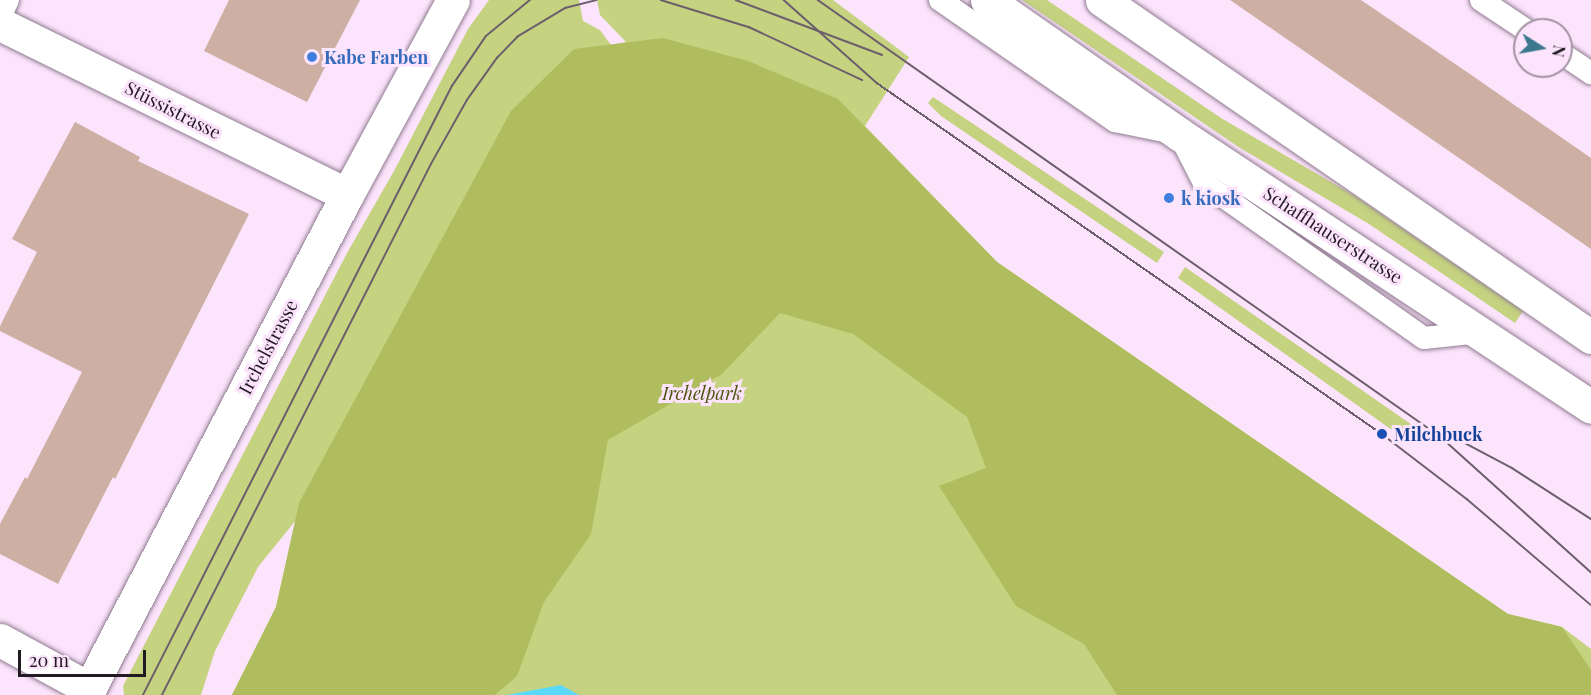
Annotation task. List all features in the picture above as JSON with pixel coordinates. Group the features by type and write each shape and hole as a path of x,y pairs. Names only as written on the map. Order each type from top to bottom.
{"street":[{"name":"Irchelstrasse","path":"88,692 347,195 453,0"},
{"name":"Schaffhauserstrasse","path":"987,0 1179,134 1591,406"},
{"path":"1102,0 1591,338"},
{"name":"Stüssistrasse","path":"0,24 347,195"},
{"path":"0,640 88,692"}],"lane":[{"path":"0,17 8,0"},
{"path":"940,0 1114,121 1179,134"},
{"path":"1481,0 1513,21"},
{"path":"1573,61 1591,73"}],"green space":[{"name":"Irchelpark","path":"489,0 579,0 583,21 600,30 611,45 626,42 600,15 597,0 833,0 909,57 865,126 997,262 1508,614 1562,627 1591,649 1591,695 232,695 276,607 296,520 258,567 215,651 201,695 124,695 123,686 347,253 394,171 468,29"},
{"path":"1022,0 1047,0 1221,118 1355,196 1523,311 1515,323 1369,224 1240,148"},
{"name":"Irchelpark","path":"663,38 748,61 838,99 997,262 1508,614 1562,627 1591,670 1591,695 1117,695 1084,644 1016,606 939,486 986,468 967,417 853,334 780,313 722,374 608,440 591,534 544,602 517,676 495,695 232,695 276,607 299,503 511,111 574,49"},
{"path":"933,97 1164,252 1157,263 941,116 928,103"},
{"path":"1185,267 1415,427 1406,440 1178,278"}],"water":[{"path":"561,685 579,695 506,695"}],"building":[{"path":"229,0 360,0 307,102 204,51"},
{"path":"1230,0 1361,0 1467,72 1591,158 1591,249"},
{"path":"75,122 140,157 138,161 249,214 115,479 113,477 58,584 0,554 0,524 25,477 27,479 82,372 0,331 0,326 37,252 12,239"}],"tram line":[{"path":"143,695 452,86 486,36 530,0"},
{"path":"162,695 431,164 467,100 497,58 517,37 565,8 596,0"},
{"path":"661,0 749,27 862,80"},
{"path":"736,0 882,55"},
{"path":"784,0 877,83 1382,434 1467,499 1591,605"},
{"path":"818,0 1441,437 1591,572"},
{"path":"1444,432 1512,468 1591,519"}],"place":[{"name":"Kabe Farben","path":"312,57"},
{"name":"k kiosk","path":"1169,198"},
{"name":"Milchbuck","path":"1382,434"}]}
